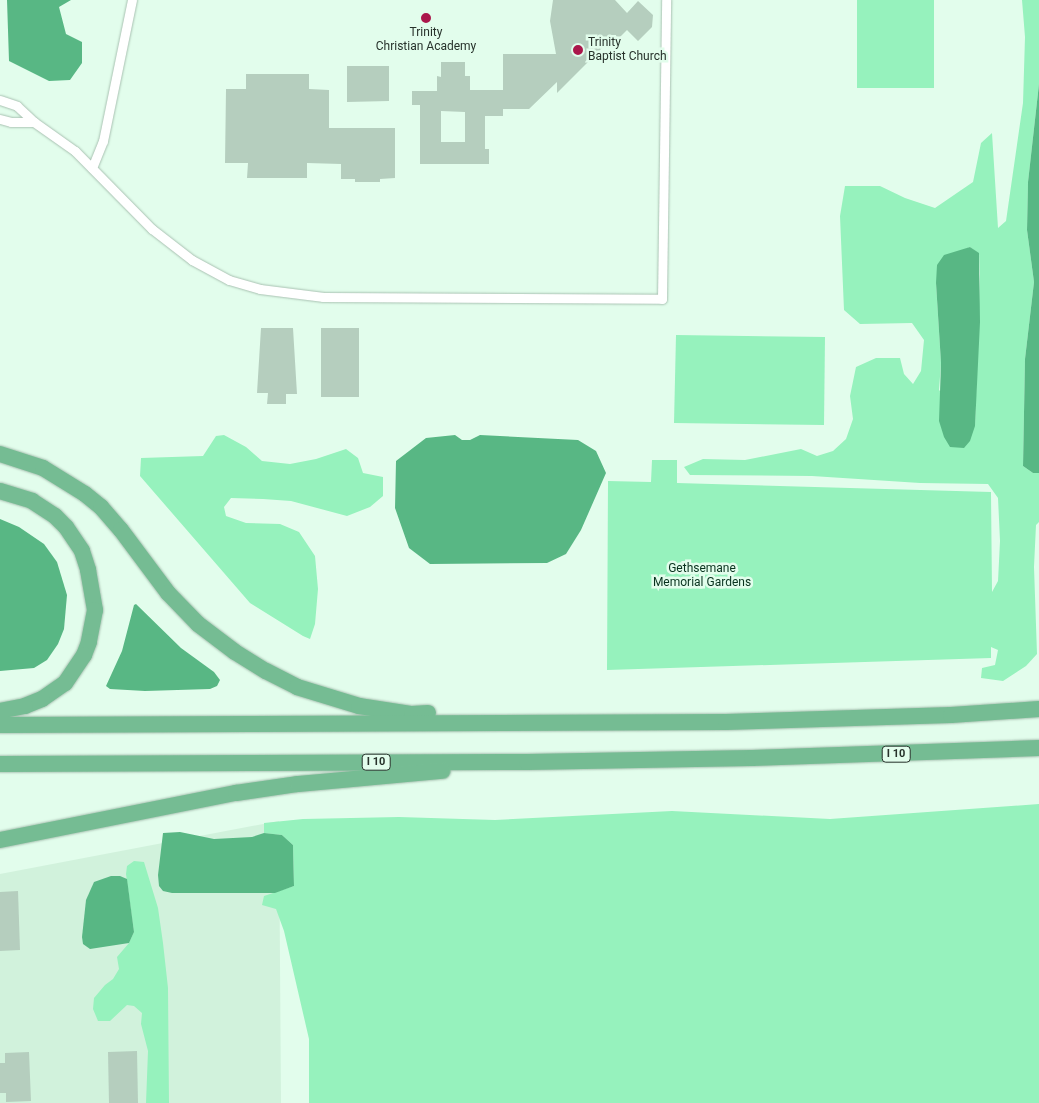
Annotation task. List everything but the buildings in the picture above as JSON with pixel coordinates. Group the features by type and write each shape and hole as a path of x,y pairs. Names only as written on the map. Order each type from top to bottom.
{"highway":[{"path":"0,446 32,457 42,468"},
{"path":"0,454 42,468 67,481 101,507 168,594 198,624 235,652 297,687 359,706 412,714 500,713 552,724"},
{"path":"0,491 32,501 55,516 66,527 82,552 88,570 95,610 89,642 84,655 65,683 42,699 26,706 0,711"},
{"path":"0,725 552,724 746,721 951,715 1039,710"},
{"name":"I 10","path":"0,764 527,762 762,758 1039,748"},
{"path":"0,840 236,793 298,784 527,762"}],"street":[{"path":"92,168 103,140 132,0"},
{"path":"0,100 18,106 34,122 55,135 92,168 152,229 192,260 229,280 260,289 323,297 662,299 666,0"},
{"path":"0,119 11,122 34,122"}],"shaded area":[{"path":"7,0 71,0 59,7 66,34 82,42 82,63 70,80 49,81 9,61"},
{"path":"1039,84 1039,473 1033,473 1023,466 1025,359 1034,282 1027,230 1028,182"},
{"path":"970,247 979,253 980,322 975,426 970,441 964,448 950,447 944,437 939,421 941,363 936,283 937,265 944,255"},
{"path":"455,435 462,440 470,440 480,435 578,440 596,451 606,473 581,530 566,554 547,563 430,564 409,548 395,508 396,461 426,438"},
{"path":"0,519 19,527 44,544 57,562 67,595 64,629 58,644 47,660 34,668 0,671"},
{"path":"136,604 181,648 214,672 220,680 217,686 210,689 145,691 110,689 106,686 122,651 134,605"},
{"path":"279,821 281,1103 0,1103 0,874"},
{"path":"180,832 214,839 252,837 264,833 282,835 293,845 294,886 275,893 172,893 163,891 159,886 158,875 163,833"},
{"path":"111,876 120,876 127,879 134,932 129,943 90,949 83,944 82,937 86,900 94,882"}],"green space":[{"path":"857,0 934,0 934,88 857,88"},
{"name":"Gethsemane Memorial Gardens","path":"1022,0 1039,0 1039,84 1028,182 1027,230 1034,282 1025,359 1023,466 1033,473 1039,473 1039,522 1036,525 1034,567 1037,654 1026,666 1003,681 981,678 982,668 995,665 998,650 991,647 991,658 607,670 608,481 651,482 652,460 677,460 677,483 991,492 992,592 998,581 1000,541 998,498 988,484 920,483 812,476 690,475 684,467 703,459 745,460 801,449 817,456 833,451 846,439 853,419 850,396 856,367 876,358 900,358 904,374 913,384 921,371 924,340 912,323 860,324 844,310 840,216 845,186 880,186 905,198 935,208 973,182 981,143 992,133 998,228 1006,221 1023,103 1025,37","holes":["970,247 979,254 980,274 975,426 939,390 941,363 936,283 961,251"]},
{"path":"676,335 825,337 824,425 674,423"},
{"path":"224,435 246,447 262,461 290,464 316,459 346,449 358,458 363,473 383,477 383,496 370,507 347,516 291,501 231,498 224,507 226,516 246,523 280,524 299,532 315,556 318,589 315,624 310,639 250,603 140,476 141,458 203,456 216,436"},
{"path":"1039,804 1039,1103 309,1103 309,1039 284,931 276,909 262,905 264,896 294,886 293,845 282,835 264,833 264,823 303,819 399,817 495,820 672,811 830,819"},
{"path":"134,861 144,862 158,908 168,988 169,1103 146,1103 148,1051 141,1024 142,1013 134,1006 127,1005 110,1021 98,1021 93,1009 94,998 113,979 119,969 117,957 129,943 134,932 126,874 127,866"}],"place":[{"name":"Trinity Christian Academy","path":"426,18"},
{"name":"Trinity Baptist Church","path":"578,50"}]}
